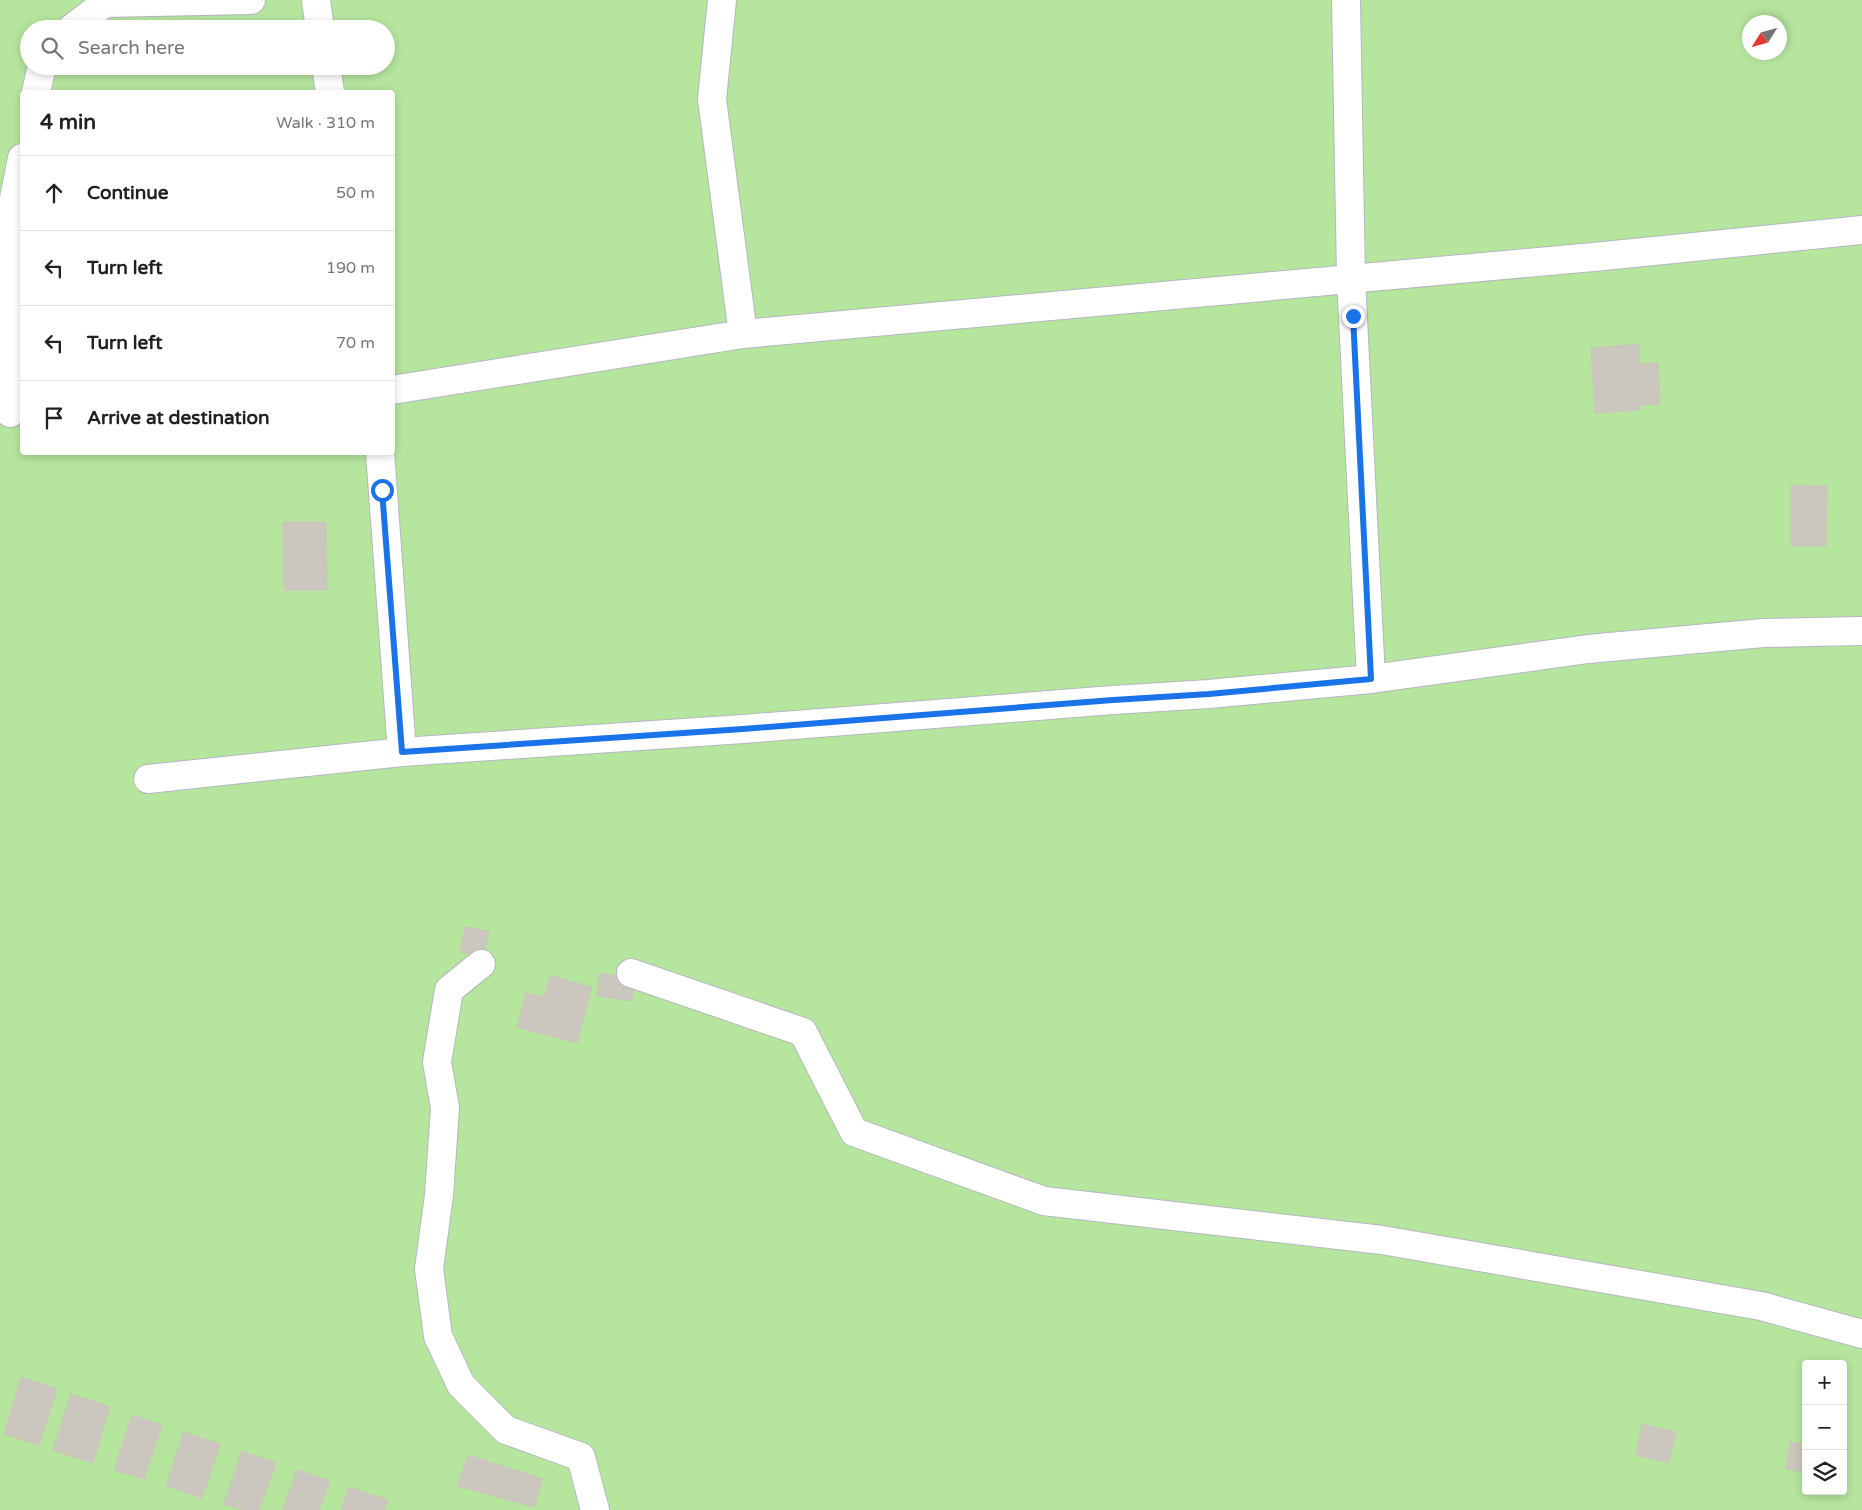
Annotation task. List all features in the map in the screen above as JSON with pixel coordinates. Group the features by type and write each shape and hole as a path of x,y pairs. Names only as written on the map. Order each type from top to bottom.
{"street":[{"path":"83,20 105,3 250,0"},
{"path":"316,0 319,20"},
{"path":"722,0 712,99 743,334"},
{"path":"1346,0 1352,278 1371,679"},
{"path":"36,90 40,75"},
{"path":"327,75 330,90"},
{"path":"11,417 11,214 20,168"},
{"path":"395,390 743,334 1862,230"},
{"path":"380,455 402,752"},
{"path":"148,778 402,752 733,730 1209,694 1371,679 1588,649 1763,633 1862,631"},
{"path":"481,964 449,990 437,1062 445,1108 439,1195 429,1269 438,1336 461,1385 506,1430 581,1457 595,1510"},
{"path":"631,973 803,1032 854,1132 1044,1201 1382,1240 1761,1306 1862,1334"}],"green space":[{"path":"0,0 1862,0 1862,1510 0,1510"}],"building":[{"path":"1639,344 1640,364 1658,363 1660,404 1640,405 1640,410 1595,413 1591,348"},
{"path":"1791,485 1827,486 1826,546 1791,546"},
{"path":"283,522 326,522 327,590 284,590"},
{"path":"465,927 489,931 484,956 460,952"},
{"path":"600,973 635,979 632,1001 597,996"},
{"path":"550,976 592,987 577,1043 517,1027 526,993 544,997"},
{"path":"21,1377 57,1389 39,1445 4,1434"},
{"path":"71,1394 110,1407 93,1463 53,1450"},
{"path":"132,1415 162,1425 144,1479 114,1470"},
{"path":"1642,1424 1676,1432 1669,1463 1636,1455"},
{"path":"184,1432 220,1444 202,1498 166,1486"},
{"path":"1790,1442 1802,1444 1802,1471 1786,1469"},
{"path":"242,1451 276,1463 259,1510 243,1510 224,1504"},
{"path":"468,1455 543,1479 534,1507 457,1486"},
{"path":"297,1470 330,1481 319,1510 283,1510"},
{"path":"349,1487 388,1500 384,1510 341,1510"}],"route":[{"path":"382,490 402,752 743,729 1209,694 1371,679 1353,316"}]}
